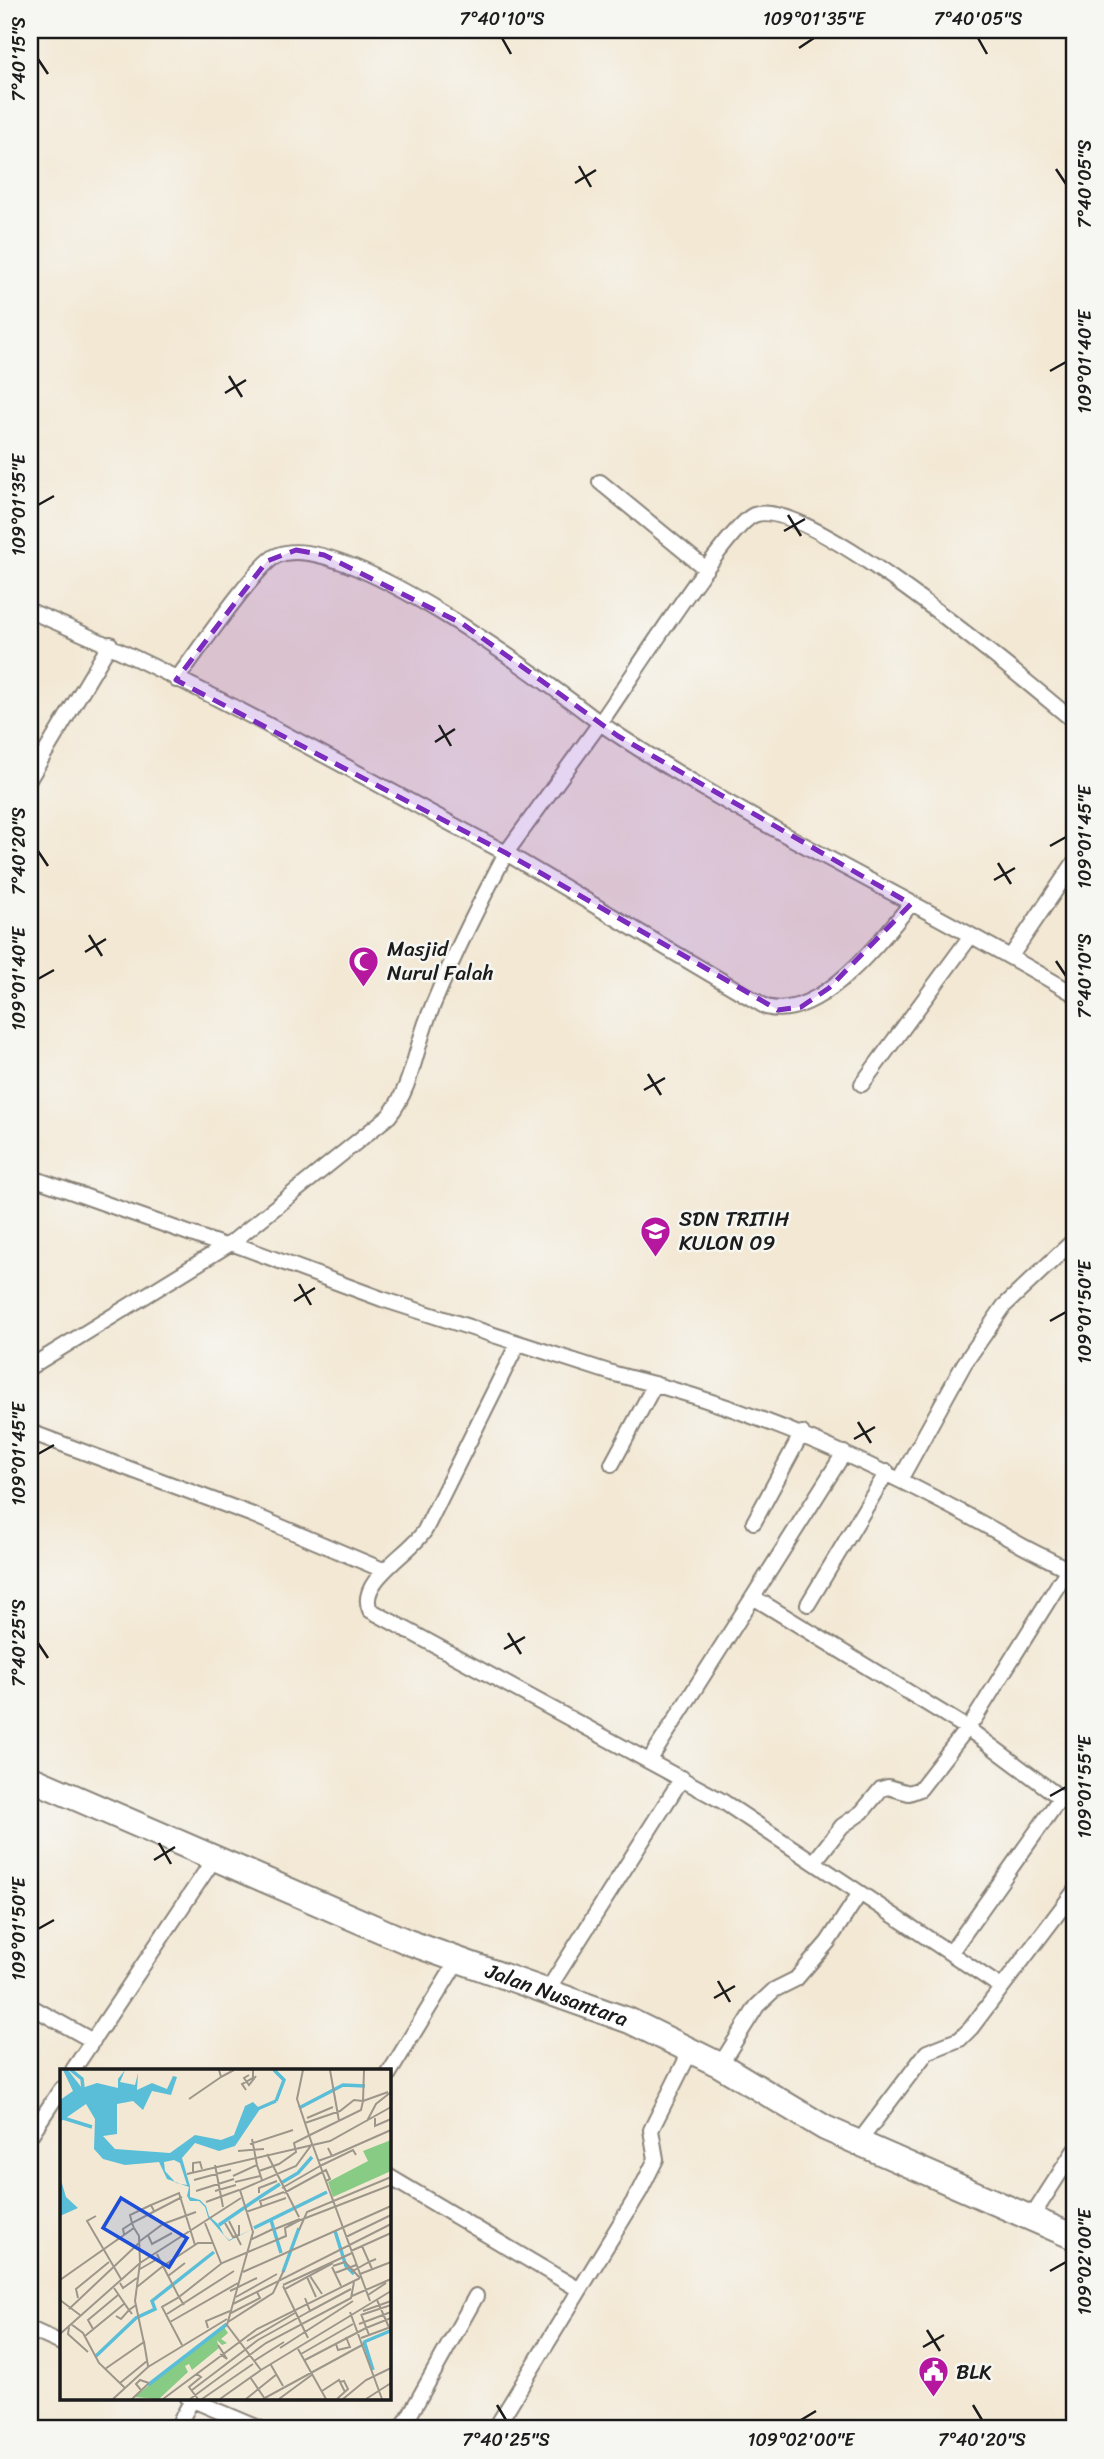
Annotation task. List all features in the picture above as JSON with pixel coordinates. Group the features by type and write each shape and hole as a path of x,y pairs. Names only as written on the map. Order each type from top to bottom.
{"highway":[{"name":"Jalan Nusantara","path":"30,1778 408,1941 630,2021 720,2065 825,2128 1074,2237"}],"street":[{"path":"600,482 706,569"},
{"path":"30,1367 228,1245 377,1126 397,1106 427,1020 463,935 506,853 706,569 741,523 755,514 775,515 803,525 875,565 1074,720"},
{"path":"176,680 267,561 296,550 324,555 463,624 518,660 600,723 771,827 970,937 1011,956 1074,994"},
{"path":"30,611 110,644 506,853 766,1007 778,1010 801,1007 829,988 878,942 911,904"},
{"path":"30,778 110,644"},
{"path":"1011,956 1074,863"},
{"path":"862,1084 970,937"},
{"path":"30,1177 382,1298 802,1433 901,1478 1071,1571 967,1728 920,1789 909,1793 888,1787 881,1789 862,1812 842,1826 814,1863"},
{"path":"901,1478 964,1364 1004,1306 1074,1240"},
{"path":"518,1343 418,1542 383,1570 368,1602 370,1610 682,1778 1001,1987"},
{"path":"612,1464 655,1384"},
{"path":"30,1432 253,1515 383,1570"},
{"path":"754,1522 802,1433"},
{"path":"649,1761 845,1453"},
{"path":"808,1604 887,1472"},
{"path":"753,1597 967,1728 1074,1808"},
{"path":"547,1991 682,1778"},
{"path":"951,1952 1061,1797"},
{"path":"74,2069 216,1856"},
{"path":"858,2143 927,2052 960,2039 1074,1892"},
{"path":"720,2065 757,2006 774,1990 796,1979 828,1942 860,1893"},
{"path":"390,2072 458,1960"},
{"path":"30,2006 93,2041"},
{"path":"495,2429 653,2166 656,2157 651,2130 691,2050"},
{"path":"30,2136 60,2090"},
{"path":"1031,2218 1074,2151"},
{"path":"390,2177 578,2289"},
{"path":"402,2429 476,2296"},
{"path":"30,2329 60,2343"},
{"path":"176,2429 190,2400"},
{"path":"196,2400 261,2429"}],"highlighted area":[{"path":"296,550 324,555 463,624 618,736 911,904 829,988 801,1007 778,1010 506,853 176,680 267,561"}],"place":[{"name":"Masjid Nurul Falah","path":"364,988"},
{"name":"SDN TRITIH KULON 09","path":"656,1258"},
{"name":"BLK","path":"933,2399"}]}
